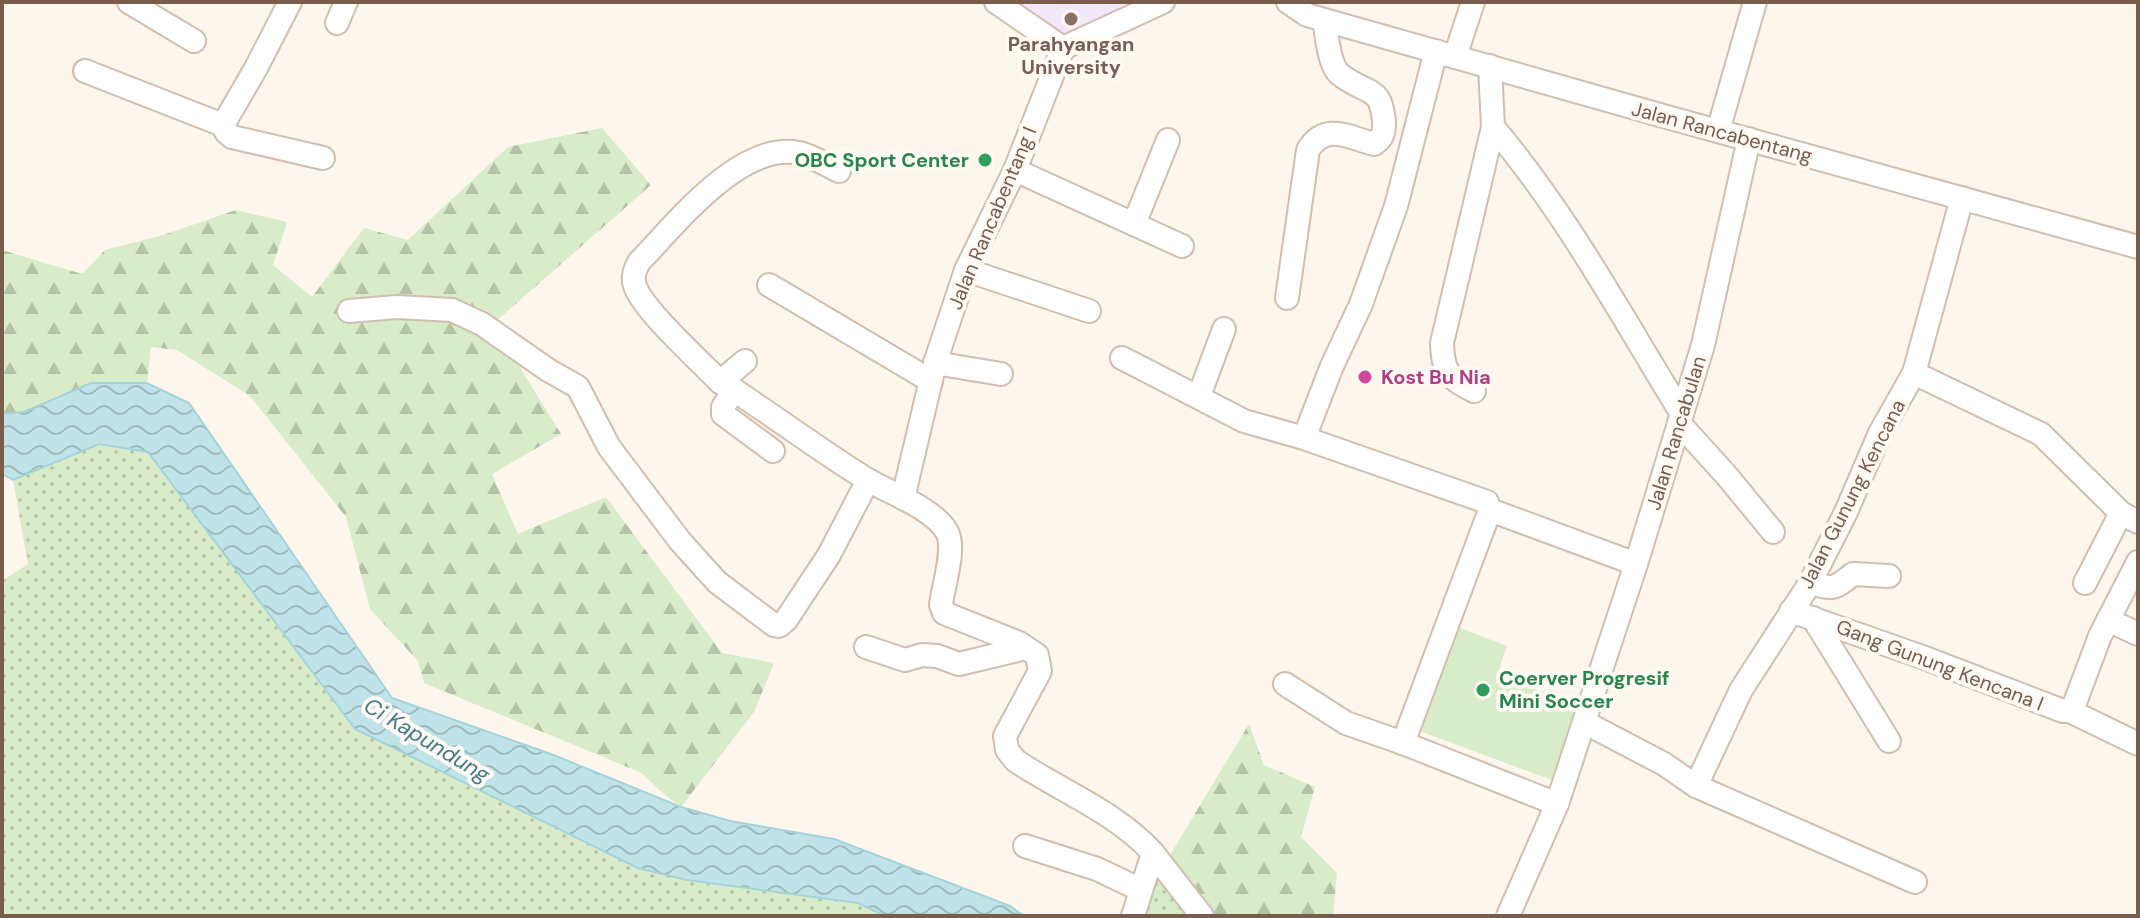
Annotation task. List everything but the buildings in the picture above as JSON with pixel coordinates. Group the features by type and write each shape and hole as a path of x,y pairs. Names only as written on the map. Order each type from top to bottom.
{"street":[{"path":"129,2 194,41"},
{"path":"223,125 290,2"},
{"path":"337,23 346,2"},
{"path":"996,2 1063,48 1163,2"},
{"name":"Jalan Rancabentang","path":"1288,2 1315,18 2138,247"},
{"path":"1304,438 1332,366 1361,304 1445,54 1473,2"},
{"path":"1718,131 1755,2"},
{"path":"1287,298 1308,150 1313,141 1333,132 1374,144 1381,139 1384,131 1378,97 1336,71 1315,18"},
{"name":"Jalan Rancabentang I","path":"903,498 933,372 966,270 1015,170 1063,48"},
{"path":"1474,391 1456,383 1446,373 1442,343 1493,127 1490,66"},
{"path":"85,71 223,125 232,137 323,158"},
{"path":"1493,127 1515,152 1569,230 1681,418 1773,532"},
{"name":"Jalan Rancabulan","path":"1508,916 1557,804 1636,564 1703,345 1749,139"},
{"path":"1134,224 1168,140"},
{"path":"839,171 801,153 785,152 747,162 720,180 639,262 634,275 635,286 645,304 727,386 868,480 938,521 948,534 951,547 941,605 944,613 1019,643 1037,655 1040,671 1005,736 1007,750 1016,761 1138,836 1202,916"},
{"path":"1015,170 1182,246"},
{"name":"Jalan Gunung Kencana","path":"1696,786 1741,690 1810,583 1846,512 1880,433 1914,373 1962,198"},
{"path":"966,270 1089,311"},
{"path":"769,285 933,372 1001,374"},
{"path":"349,311 397,307 452,310 482,324 578,387 609,447 680,541 717,582 774,625 779,626 786,620 829,555 868,480"},
{"path":"1199,396 1224,329"},
{"path":"1122,358 1244,421 1304,438 1487,502 1490,510 1403,743"},
{"path":"745,361 727,386 723,414 773,451"},
{"path":"1914,373 2041,434 2129,518 2085,583"},
{"path":"1490,510 1636,564"},
{"name":"Gang Gunung Kencana I","path":"1791,611 2070,711 2100,636 2138,562"},
{"path":"1810,583 1830,588 1853,574 1889,576"},
{"path":"1813,618 1889,741"},
{"path":"2108,620 2138,634"},
{"path":"866,647 905,660 922,655 937,656 959,664 1026,648"},
{"path":"1285,684 1346,723 1557,804"},
{"path":"2070,711 2138,744"},
{"path":"1584,722 1664,764 1696,786 1915,882"},
{"path":"1025,846 1097,869 1141,890"},
{"path":"1133,916 1153,853"}],"shaded area":[{"name":"Parahyangan University","path":"1016,2 1146,2 1061,37"}],"green space":[{"path":"602,128 651,185 493,324 561,434 492,474 518,534 606,497 722,653 774,663 754,712 681,807 642,773 424,683 418,661 370,609 346,517 250,396 177,350 151,347 147,383 91,383 24,412 2,414 2,250 82,274 105,250 163,235 236,210 287,222 273,265 312,297 364,228 408,240 508,147"},
{"path":"99,444 148,452 356,729 638,868 687,880 858,903 885,916 2,916 2,581 28,564 13,480"},
{"name":"Coerver Progresif Mini Soccer","path":"1452,625 1507,646 1497,675 1579,705 1552,780 1414,729"},
{"path":"1249,724 1264,765 1315,787 1301,837 1337,873 1333,916 1199,916 1158,875"},
{"path":"1158,875 1199,916 1135,916"}],"water":[{"name":"Ci Kapundung","path":"91,383 147,383 189,403 392,698 551,754 681,807 730,821 834,839 1010,906 1024,916 885,916 858,903 687,880 638,868 355,729 148,452 99,444 13,480 2,474 2,414 24,412"}],"place":[{"name":"Parahyangan University","path":"1071,19"},
{"name":"OBC Sport Center","path":"985,160"},
{"name":"Kost Bu Nia","path":"1365,377"},
{"name":"Coerver Progresif Mini Soccer","path":"1483,690"}]}
